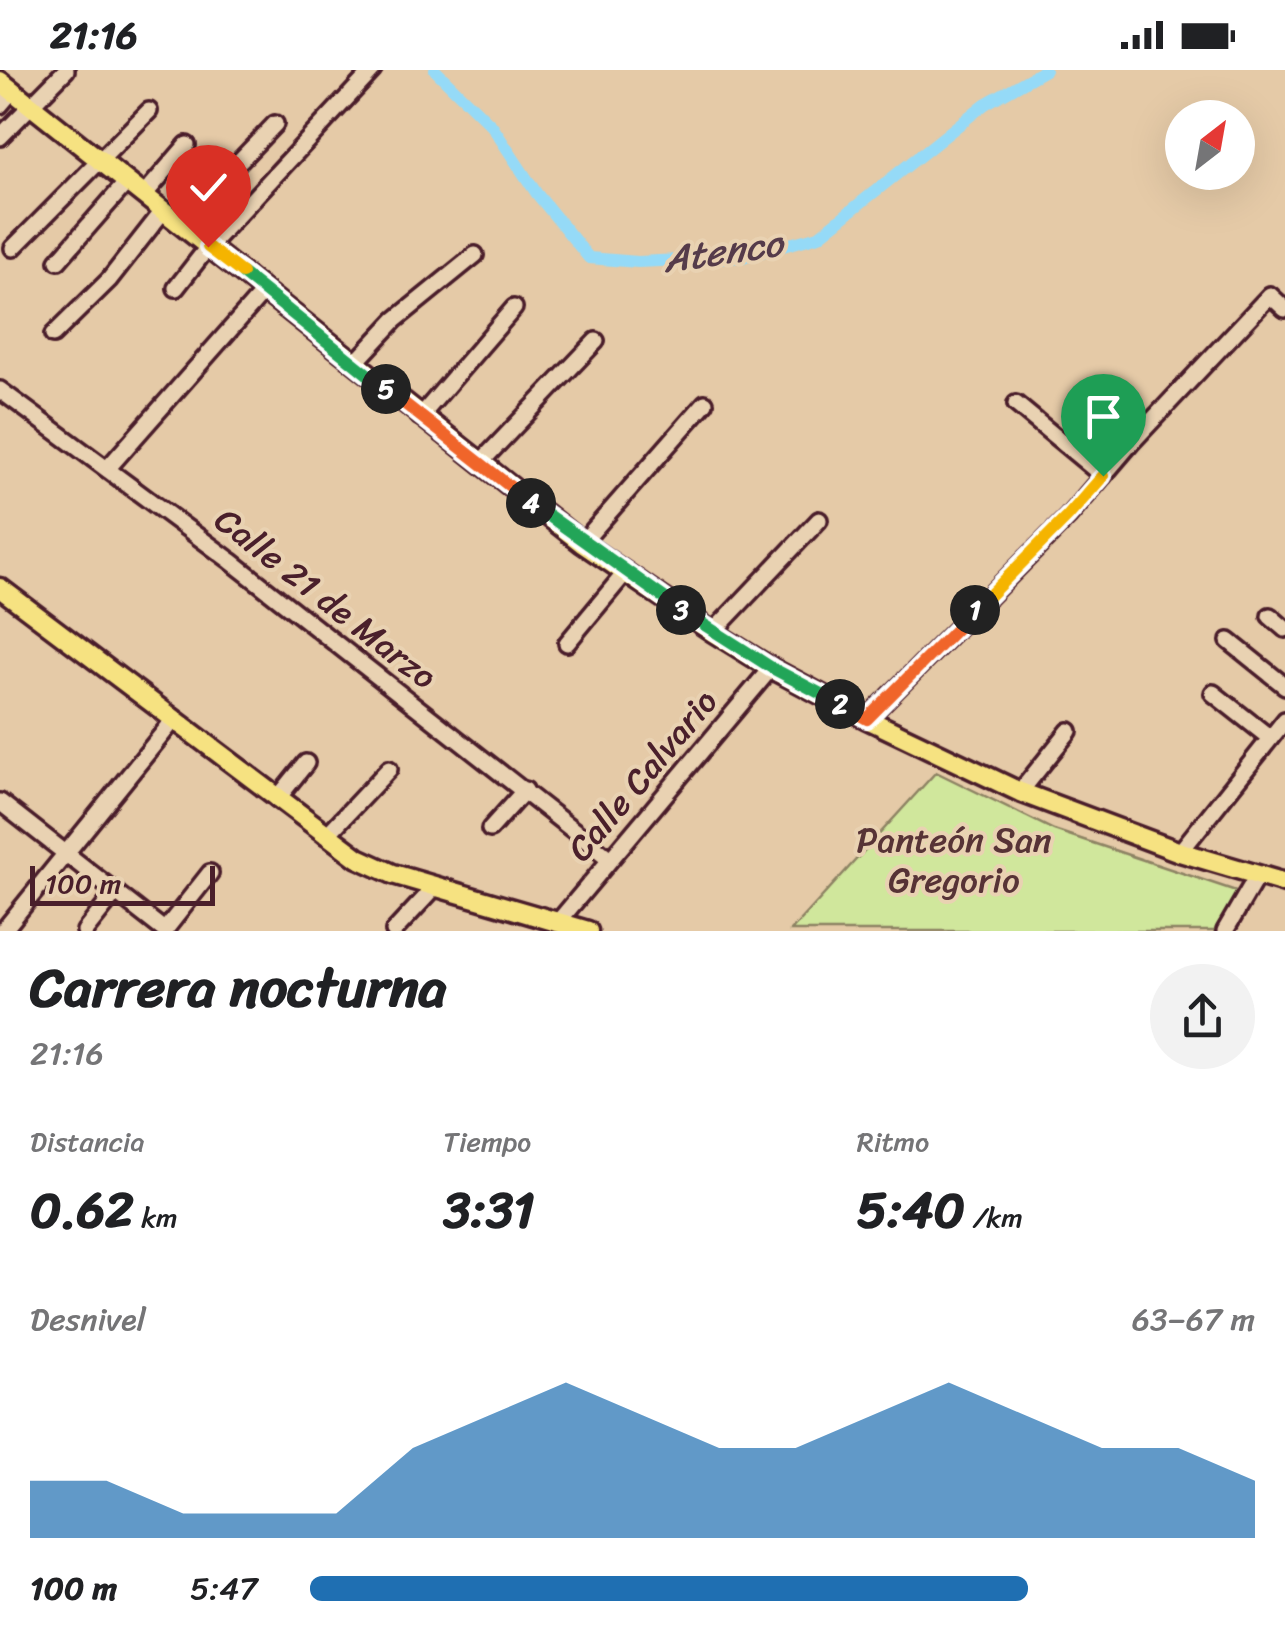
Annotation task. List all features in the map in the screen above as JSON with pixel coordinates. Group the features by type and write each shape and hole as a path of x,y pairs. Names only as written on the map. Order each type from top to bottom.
{"main road":[{"path":"3,85 582,542 713,632 867,719 1020,792 1180,852 1285,883"},
{"path":"0,588 276,799 374,866 588,931"}],"street":[{"path":"0,137 66,70"},
{"path":"176,288 208,247 374,70"},
{"path":"13,248 149,111"},
{"path":"179,224 275,124"},
{"path":"144,195 187,145"},
{"path":"58,261 127,182"},
{"path":"52,334 110,280 163,211"},
{"path":"354,364 395,320 475,255"},
{"path":"107,469 264,290"},
{"path":"867,719 1068,516 1270,296 1285,309"},
{"path":"420,417 514,308"},
{"path":"480,463 596,342"},
{"name":"Calle 21 de Marzo","path":"0,390 231,561 610,859"},
{"path":"582,542 705,403"},
{"path":"1016,404 1103,476"},
{"path":"713,632 820,520"},
{"path":"567,643 626,573"},
{"path":"1270,616 1285,629"},
{"path":"1229,641 1285,686"},
{"name":"Calle Calvario","path":"558,922 772,668"},
{"path":"1213,692 1270,738"},
{"path":"1180,852 1285,720"},
{"path":"4,931 173,721"},
{"path":"1020,792 1069,731"},
{"path":"276,799 306,763"},
{"path":"326,836 388,769"},
{"path":"490,829 524,790"},
{"path":"0,802 165,931 210,873"},
{"path":"1225,931 1257,876"},
{"path":"394,931 436,886"},
{"path":"84,931 116,892"}],"green space":[{"name":"Panteón San Gregorio","path":"936,772 1054,830 1239,892 1216,931 791,931"}],"waterway":[{"name":"Atenco","path":"435,70 492,126 537,194 589,258 638,262 743,257 819,236 985,104 1045,70"}],"route":[{"path":"208,247 582,542 713,632 867,719 1103,476"}]}
